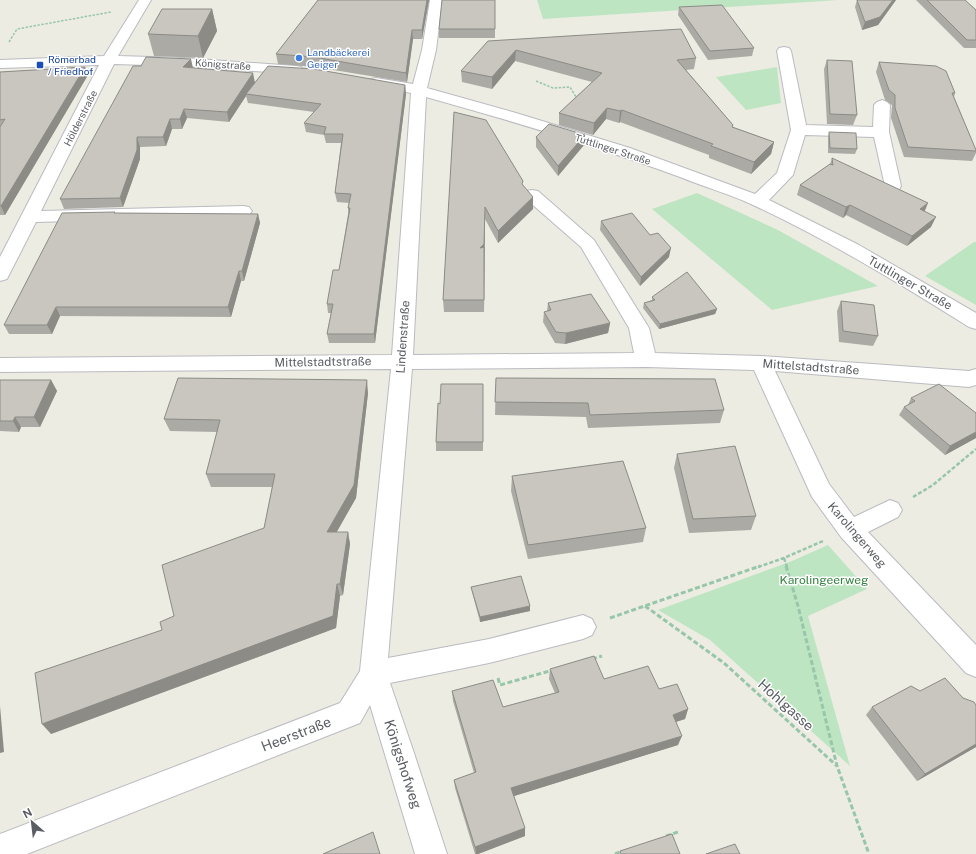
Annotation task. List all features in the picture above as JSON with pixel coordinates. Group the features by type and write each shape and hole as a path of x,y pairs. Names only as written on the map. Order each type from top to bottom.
{"street":[{"name":"Lindenstraße","path":"373,674 402,361 419,90 429,50 436,0"},
{"name":"Hölderstraße","path":"0,275 110,60 143,3"},
{"path":"758,201 784,175 799,130 784,51"},
{"name":"Königstraße","path":"0,64 110,60 184,62 308,72"},
{"path":"360,80 419,90"},
{"name":"Tuttlinger Straße","path":"419,90 511,116 624,151 758,201 865,256 976,322"},
{"path":"882,105 881,132 893,186"},
{"path":"799,130 881,132"},
{"path":"532,195 588,244 639,328 646,360"},
{"path":"30,217 244,211"},
{"name":"Mittelstadtstraße","path":"0,365 646,360 761,363 969,379 976,377"},
{"name":"Karolingerweg","path":"761,363 820,490 850,530 976,664"},
{"path":"850,530 890,510"},
{"path":"373,674 489,651 583,627"},
{"name":"Heerstraße","path":"0,849 350,713 373,674"},
{"name":"Königshofweg","path":"373,674 399,750 431,854"}],"path":[{"path":"8,42 17,29 143,3"},
{"path":"536,82 553,88 570,87 576,97"},
{"path":"933,485 976,448"},
{"path":"583,627 784,558 850,530"},
{"path":"784,558 798,606 837,766"},
{"name":"Hohlgasse","path":"644,606 724,663 837,766 869,854"},
{"path":"664,837 678,832"},
{"path":"615,854 629,849"}],"green space":[{"path":"537,0 839,0 543,19"},
{"path":"777,67 781,103 746,110 716,77"},
{"path":"697,193 778,230 878,286 772,310 652,209"},
{"path":"976,242 976,305 925,276"},
{"name":"Karolingeerweg","path":"828,545 867,589 808,616 850,766 710,640 658,610 792,561"}],"building":[{"path":"318,0 427,0 422,30 412,30 406,73 314,57 276,54"},
{"path":"442,0 495,0 495,29 439,29"},
{"path":"857,0 893,0 880,17 865,22"},
{"path":"927,0 965,0 976,10 976,40 967,40"},
{"path":"722,5 754,48 710,51 679,7"},
{"path":"162,9 212,9 198,36 148,34"},
{"path":"681,29 696,58 677,60 733,125 732,127 774,142 754,162 711,146 713,144 622,110 620,111 607,108 594,123 559,113 602,73 516,50 492,77 461,71 488,41"},
{"path":"146,57 191,59 183,67 253,73 227,112 184,109 180,119 170,119 163,137 137,137 137,150 120,198 60,199 133,66 141,66"},
{"path":"827,60 852,61 857,115 830,114"},
{"path":"879,62 936,66 946,71 955,93 952,93 976,151 908,147 895,108 895,95 889,90"},
{"path":"268,66 314,69 405,85 374,334 327,334 333,304 327,304 333,270 339,270 350,208 348,208 351,194 335,193 343,134 324,134 326,127 304,123 321,104 246,94"},
{"path":"85,67 0,206 0,127 5,119 0,120 0,72"},
{"path":"454,112 486,120 523,181 522,184 533,197 498,231 485,207 484,244 480,248 484,247 484,300 443,300"},
{"path":"549,124 585,135 558,166 536,137"},
{"path":"829,132 856,133 857,149 830,148"},
{"path":"832,158 928,203 920,209 936,217 912,236 850,205 846,207 800,185 830,164 833,165"},
{"path":"115,212 114,213 258,214 242,271 239,271 228,307 56,307 47,325 4,325 62,213"},
{"path":"632,213 650,235 658,233 671,248 641,277 601,221"},
{"path":"687,272 717,309 660,324 644,303 655,300 652,297"},
{"path":"591,294 610,323 566,333 556,332 544,312 551,310 548,303"},
{"path":"841,301 874,305 878,336 843,331"},
{"path":"178,378 367,380 354,485 327,532 348,532 340,584 337,584 333,616 42,724 35,673 162,630 160,622 174,616 162,565 264,528 275,474 206,474 220,420 164,419"},
{"path":"496,378 715,379 724,410 590,415 588,403 495,402"},
{"path":"0,380 51,380 34,417 15,417 13,421 0,421"},
{"path":"441,384 483,384 483,442 436,442 438,403 440,404"},
{"path":"939,384 976,413 976,432 950,446 904,407 915,401 911,398"},
{"path":"735,446 756,516 693,519 677,454"},
{"path":"623,461 646,528 528,545 512,476"},
{"path":"521,576 530,606 480,617 471,587"},
{"path":"594,656 604,679 648,666 659,689 677,684 688,709 673,715 682,736 511,788 525,828 475,847 454,780 476,772 452,691 493,680 503,707 559,692 550,669"},
{"path":"945,678 963,698 974,702 976,705 976,744 925,774 872,707 911,686 920,691"},
{"path":"373,832 380,854 323,854"},
{"path":"672,834 680,854 621,854 620,851"},
{"path":"735,844 740,854 706,854"}],"place":[{"name":"Landbäckerei Geiger","path":"299,58"},
{"name":"Römerbad / Friedhof","path":"40,65"}]}
